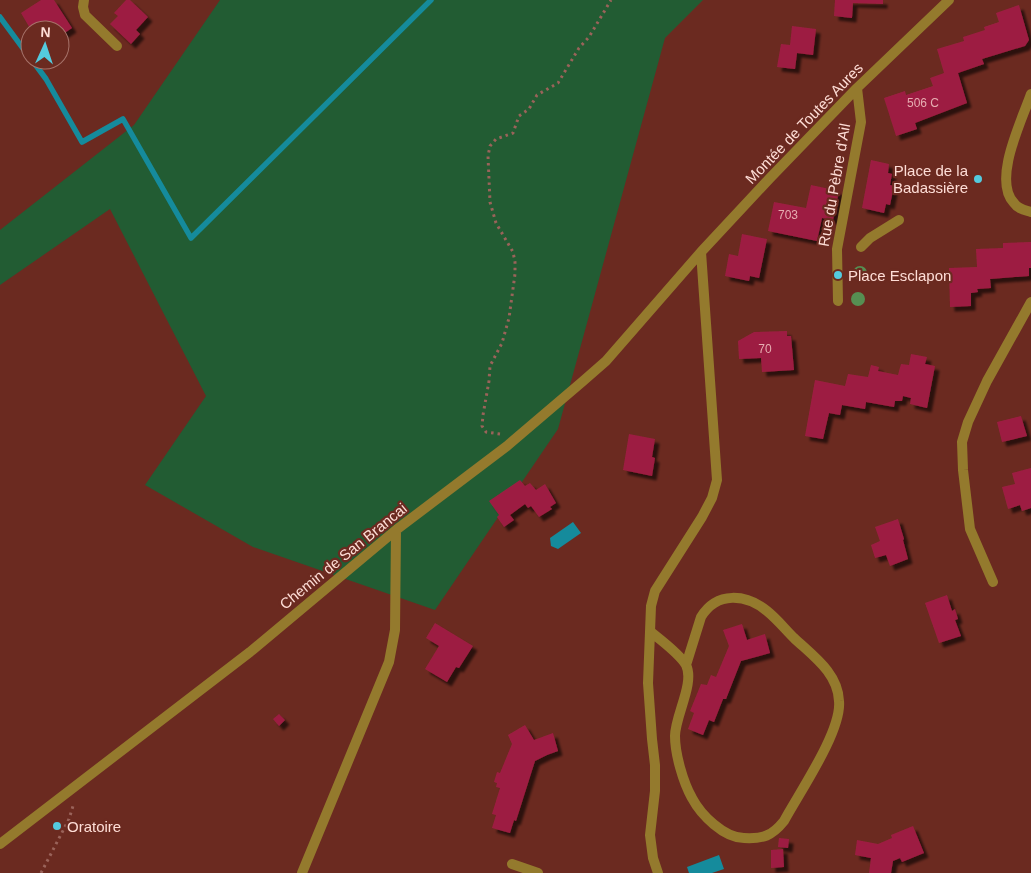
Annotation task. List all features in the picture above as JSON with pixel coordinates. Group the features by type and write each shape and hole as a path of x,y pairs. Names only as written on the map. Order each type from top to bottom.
{"street":[{"path":"84,0 85,15 117,46"},
{"name":"Montée de Toutes Aures","path":"685,271 700,252 856,88 949,0"},
{"name":"Rue du Pèbre d'Ail","path":"838,301 836,258 861,122 856,88"},
{"path":"1031,94 1010,155 1006,174 1008,191 1013,203 1018,208 1031,212"},
{"path":"861,248 870,238 900,220"},
{"path":"658,873 653,858 650,835 656,791 656,766 648,684 651,606 655,591 712,498 717,480 700,252"},
{"name":"Chemin de San Brancai","path":"0,844 250,652 396,530 519,436 606,361 685,271"},
{"path":"993,582 970,529 962,442 968,422 987,381 1031,302"},
{"path":"302,873 389,662 395,630 396,530"},
{"path":"650,631 686,665 688,682 676,724 675,745 692,799 700,811 715,825 739,838 760,838 775,832 784,821 837,724 840,702 831,674 766,610 733,597 723,598 714,602 705,611 701,617 686,665"},
{"path":"512,864 538,873"}],"path":[{"path":"519,436 486,432 482,426 490,366 502,343 514,292 515,274 513,252 496,223 490,202 488,156 490,146 496,139 514,133 519,116 529,109 537,95 558,83 611,0"},
{"path":"41,873 69,819 80,783"}],"green space":[{"path":"220,0 703,0 665,38 558,429 435,610 253,547 145,485 206,396 110,209 0,285 0,230 134,125"}],"water":[{"path":"573,522 581,533 558,549 551,546 550,538"},
{"path":"719,855 724,869 712,873 689,873 687,867"}],"building":[{"path":"41,0 54,0 67,20 25,20 21,13"},
{"path":"126,0 130,0 148,17 136,30 140,34 131,44 110,24 118,16 114,13"},
{"path":"835,0 883,0 883,4 853,3 852,18 834,16"},
{"path":"1019,5 1029,40 1025,46 982,59 984,64 958,73 967,103 915,123 917,129 896,136 884,98 905,91 906,95 933,86 930,78 944,73 937,49 964,41 963,37 985,30 984,27 999,22 996,13"},
{"path":"792,26 816,29 813,55 797,53 795,69 777,67 781,44 790,45"},
{"path":"871,160 889,164 888,173 892,174 890,185 894,186 890,205 886,204 884,213 862,208"},
{"path":"811,185 839,191 833,220 822,218 817,241 768,231 774,202 806,208"},
{"path":"742,234 767,239 759,278 750,276 749,281 725,276 729,254 738,256"},
{"path":"1031,242 1031,268 1029,268 1029,276 990,279 991,288 977,289 978,292 971,293 971,306 950,307 949,268 977,267 976,249 1003,248 1003,243"},
{"path":"787,331 787,336 791,336 794,370 762,372 761,358 739,359 738,341 754,332"},
{"path":"911,354 927,357 925,364 935,366 927,408 910,404 911,398 903,396 902,401 895,401 894,407 866,402 865,409 842,405 840,415 829,413 823,439 805,436 815,380 845,386 848,374 868,377 871,365 879,367 878,371 898,375 901,364 909,365"},
{"path":"1021,416 1027,436 1002,442 997,422"},
{"path":"629,434 655,439 652,457 655,458 652,476 623,470"},
{"path":"1031,468 1031,508 1022,511 1020,505 1008,509 1002,487 1015,484 1012,473"},
{"path":"520,480 525,486 530,483 536,490 545,484 556,503 550,507 552,509 539,517 531,506 528,508 525,504 510,515 514,520 504,527 497,517 499,515 489,501"},
{"path":"898,519 908,559 890,566 886,555 875,558 871,545 880,541 875,527"},
{"path":"947,595 952,611 955,609 958,619 955,620 961,636 939,643 925,603"},
{"path":"435,623 473,646 459,668 456,667 447,682 425,669 439,646 426,638"},
{"path":"742,624 747,640 765,634 770,653 741,661 726,699 723,699 714,722 709,720 703,735 688,729 694,713 690,711 701,684 707,685 711,675 716,677 729,646 723,630"},
{"path":"279,714 285,720 279,726 273,719"},
{"path":"525,725 534,740 553,733 558,751 535,761 516,821 514,820 510,833 492,828 496,815 492,814 500,788 496,787 497,783 494,782 497,772 500,773 512,744 508,735"},
{"path":"913,826 924,853 902,862 900,858 893,861 891,873 869,873 871,858 855,855 857,840 878,844 892,838 891,835"},
{"path":"779,838 789,839 788,848 778,847"},
{"path":"783,849 784,867 771,868 771,850"}],"waterway":[{"path":"39,70 82,142 123,119 191,238 431,0"},
{"path":"0,17 20,44"}],"place":[{"name":"Place de la Badassière","path":"978,179"},
{"name":"Place Esclapon","path":"838,275"},
{"name":"Oratoire","path":"57,826"}]}
